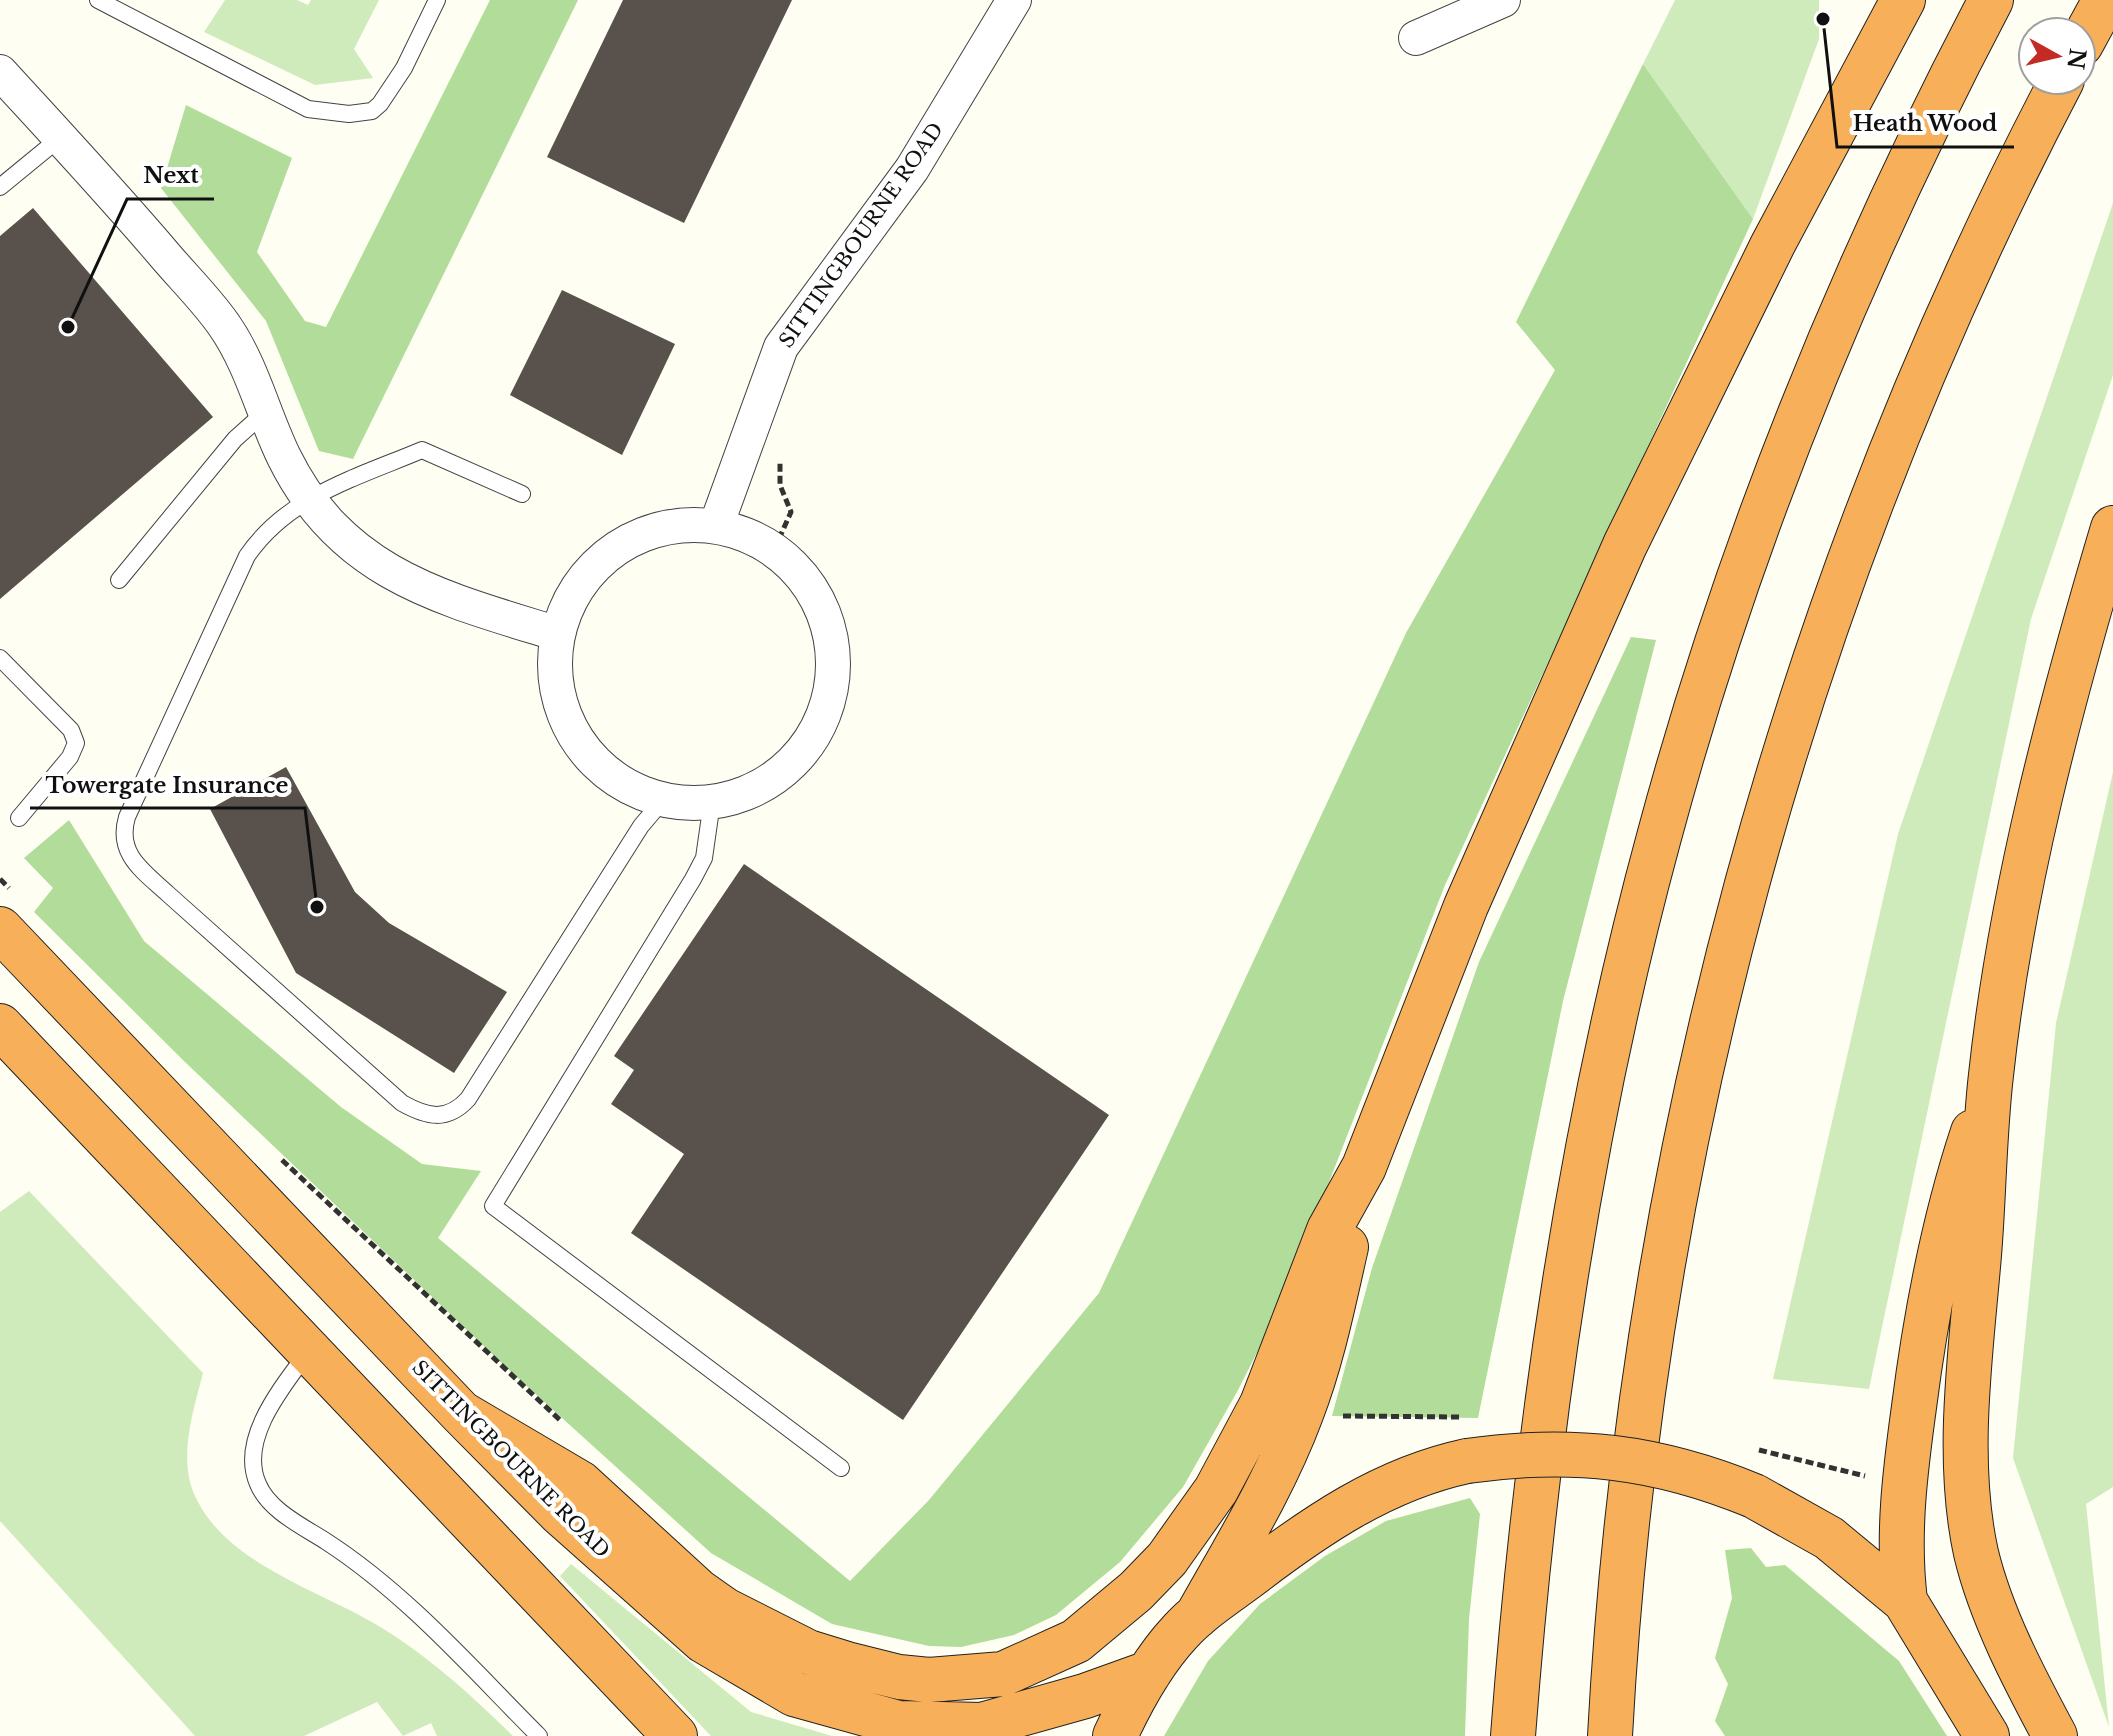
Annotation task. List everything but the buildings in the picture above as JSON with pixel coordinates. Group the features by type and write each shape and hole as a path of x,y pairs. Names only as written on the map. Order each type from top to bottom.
{"highway":[{"path":"461,1413 580,1483 698,1591 725,1610 808,1652 899,1677 942,1679 1003,1674 1076,1641 1109,1616 1167,1559 1190,1528 1216,1490 1262,1404 1329,1230 1364,1167 1466,906 1625,545 1710,367 1862,71 1903,0"},
{"path":"1513,1736 1522,1609 1558,1315 1603,1073 1659,837 1750,545 1810,389 1883,217 1991,0"},
{"path":"1610,1736 1627,1530 1659,1292 1701,1072 1736,919 1781,759 1877,491 1955,303 2017,167 2054,96"},
{"path":"2055,1736 1988,1590 1970,1520 1970,1386 1991,1076 2005,977 2037,819 2113,528"},
{"name":"SITTINGBOURNE ROAD","path":"6,910 461,1413 560,1513 704,1641 794,1694 898,1723 982,1725 1085,1696 1149,1673"},
{"path":"0,1026 675,1736"},
{"path":"1905,1601 1900,1561 1903,1486 1929,1303 1953,1191 1991,1076"},
{"path":"1115,1736 1149,1673 1197,1616 1275,1472 1301,1416 1321,1357 1364,1167"},
{"path":"1197,1616 1312,1531 1363,1498 1397,1482 1467,1461 1555,1452 1620,1457 1694,1474 1754,1496 1829,1538 1905,1601 1987,1736"}],"street":[{"name":"SITTINGBOURNE ROAD","path":"716,526 781,347 912,169 1014,0"},
{"path":"1416,38 1503,0"},
{"path":"0,72 61,137 224,325 251,372 264,413 306,499 339,535 390,572 463,604 558,634"},
{"path":"685,525 716,526 756,539 774,550 808,584 828,629 833,677 818,728 785,770 738,796 712,802 663,800 619,782 583,749 561,706 556,682 558,634 573,595 585,577 616,548 654,530 685,525"}],"lane":[{"path":"98,0 308,109 349,114 372,111 380,104 404,68 437,0"},
{"path":"0,187 61,137"},
{"path":"119,580 235,439 264,413"},
{"path":"522,494 422,450 306,499 268,530 247,556 127,817 123,841 131,860 402,1103 430,1115 445,1116 457,1111 468,1099 567,939 641,826 663,800"},
{"path":"0,658 71,730 76,743 70,757 19,818"},
{"path":"712,802 704,858 693,879 493,1206 841,1468"},
{"path":"308,1352 285,1383 255,1444 253,1457 257,1484 275,1506 375,1577 419,1616 539,1736"}],"path":[{"path":"0,879 6,910"},
{"path":"275,1153 572,1432"},
{"path":"1332,1416 1463,1417"},
{"path":"1759,1450 1872,1477"}],"green space":[{"path":"225,0 297,0 308,5 311,0 379,0 354,49 373,78 315,85 204,32"},
{"path":"490,0 578,0 353,459 319,451 266,321 161,188 186,105 292,158 257,252 305,321 326,327"},
{"path":"1675,0 1819,0 1819,39 1753,219 1643,64"},
{"path":"1643,64 1753,219 1445,885 1281,1305 1237,1392 1183,1487 1120,1562 1056,1615 1014,1635 961,1647 929,1646 832,1624 711,1553 508,1369 185,1062 34,912 53,888 24,858 69,820 144,941 341,1107 422,1164 481,1171 438,1238 850,1581 929,1500 1099,1293 1406,633 1555,370 1516,322"},
{"path":"2113,203 2113,375 2031,619 1869,1389 1773,1379 1898,834"},
{"path":"1631,637 1656,640 1563,1001 1478,1418 1332,1416 1372,1268 1479,962"},
{"path":"2113,772 2113,1487 2086,1504 2109,1727 2013,1458 2056,1023"},
{"path":"29,1191 203,1373 187,1452 190,1483 211,1522 255,1560 363,1617 421,1655 513,1736 437,1736 431,1723 403,1736 377,1702 304,1736 195,1736 0,1521 0,1212"},
{"path":"1470,1498 1480,1514 1469,1619 1465,1736 1164,1736 1208,1661 1260,1604 1325,1556 1386,1521"},
{"path":"1751,1548 1766,1567 1785,1565 1899,1661 1947,1736 1725,1736 1715,1721 1728,1684 1715,1658 1732,1598 1725,1550"},
{"path":"571,1564 751,1712 832,1736 711,1736 560,1576"}],"place":[{"name":"Heath Wood","path":"1823,19"},
{"name":"Next","path":"68,327"},
{"name":"Towergate Insurance","path":"317,907"}]}
